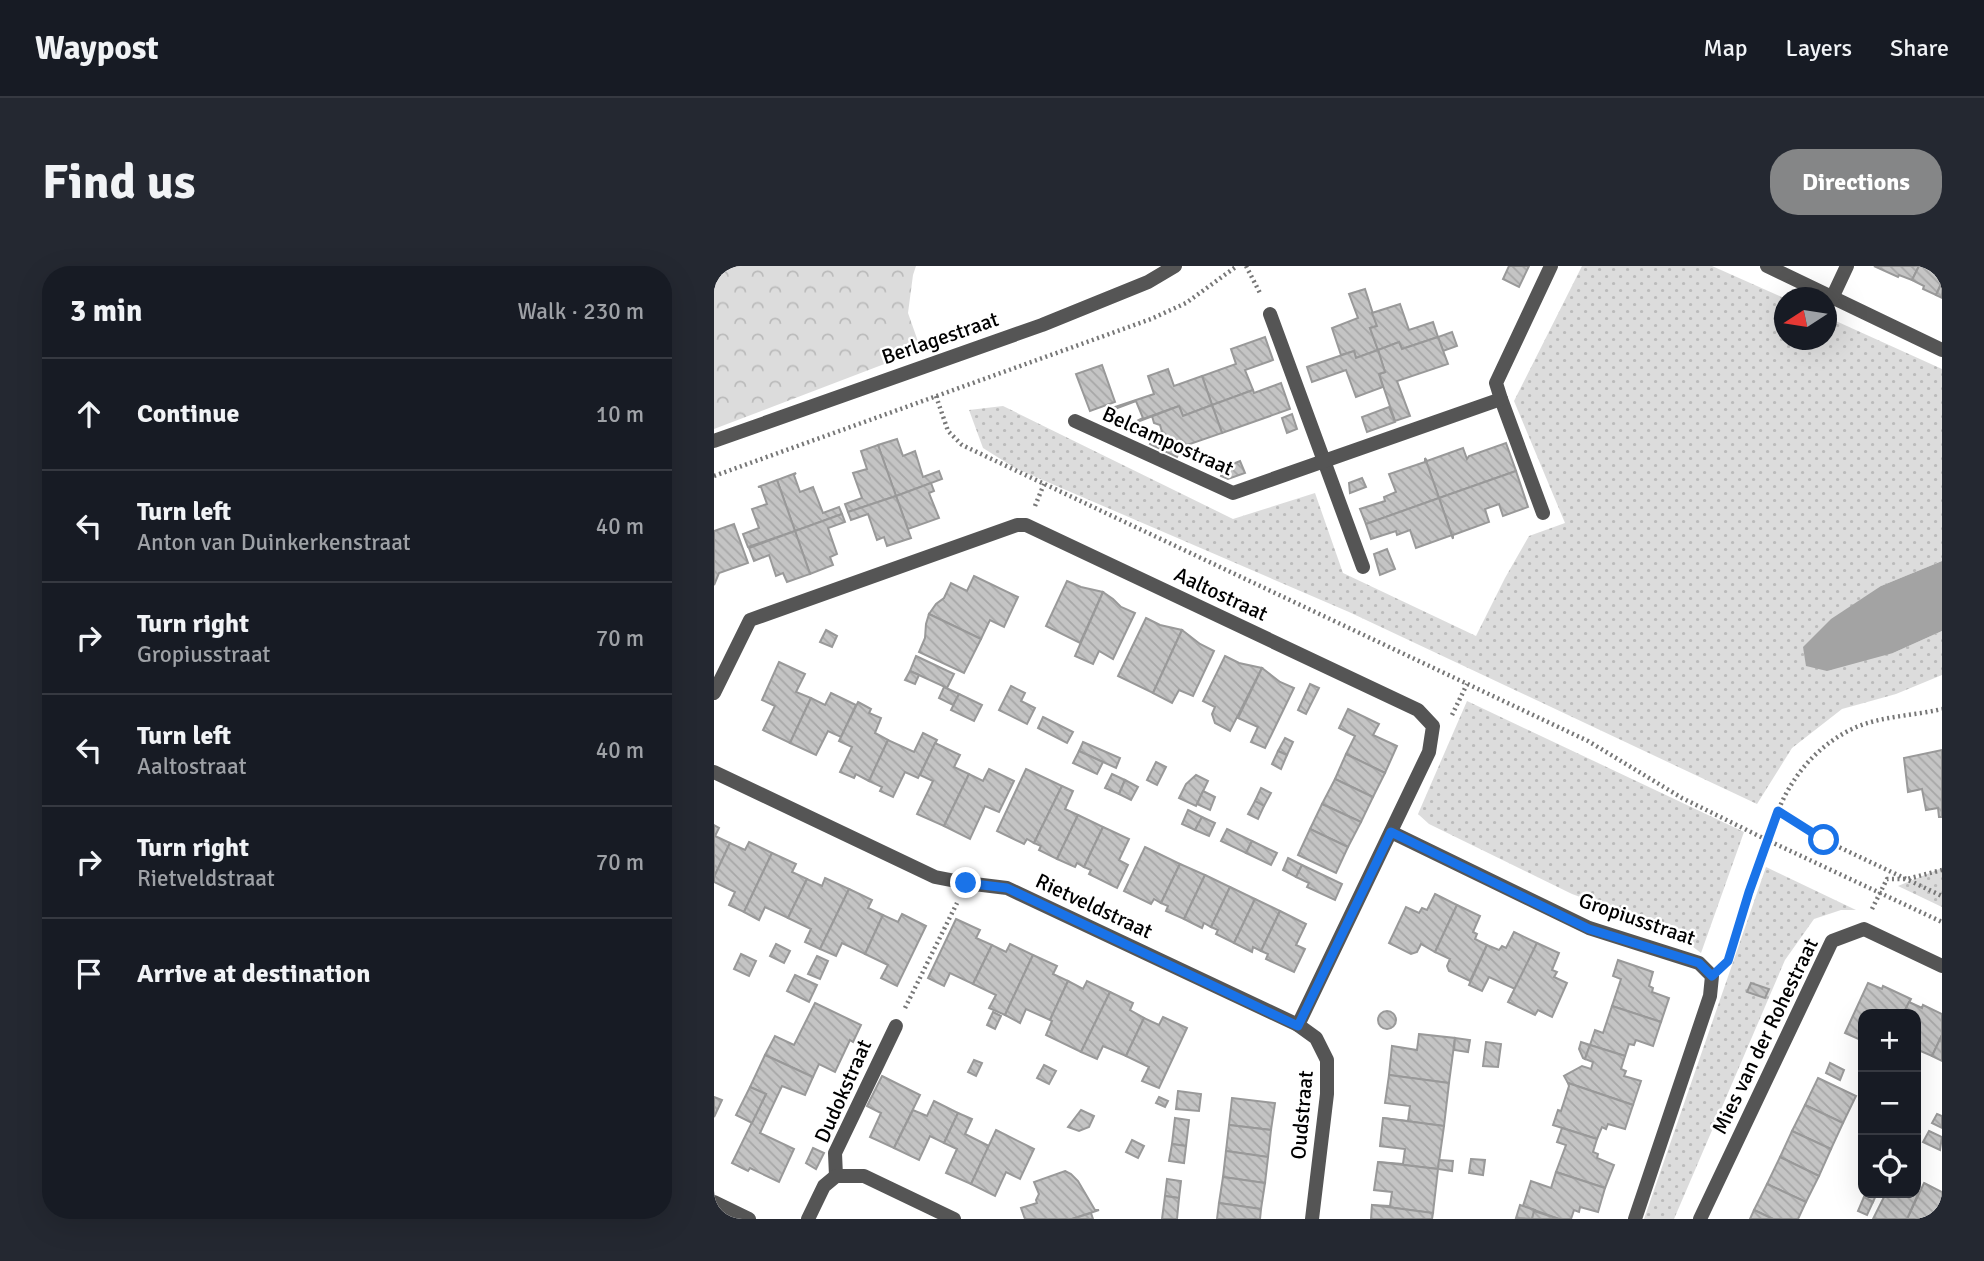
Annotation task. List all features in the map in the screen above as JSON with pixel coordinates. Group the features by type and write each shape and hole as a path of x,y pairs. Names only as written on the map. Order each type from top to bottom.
{"street":[{"name":"Berlagestraat","path":"714,441 1042,325 1148,282 1175,266"},
{"path":"1543,513 1496,383 1551,266"},
{"path":"1767,266 1810,287"},
{"path":"1837,287 1847,266"},
{"path":"1837,300 1942,350"},
{"path":"1270,314 1363,567"},
{"name":"Belcampostraat","path":"1075,421 1233,493 1501,399"},
{"name":"Aaltostraat","path":"714,693 750,620 1017,525 1026,525 1418,710 1433,726"},
{"path":"1298,1026 1429,752 1433,726"},
{"name":"Rietveldstraat","path":"714,772 934,877 1007,888 1298,1026"},
{"name":"Gropiusstraat","path":"1391,832 1589,929 1699,963 1712,976"},
{"path":"1864,929 1942,966"},
{"name":"Mies van der Rohestraat","path":"1699,1219 1832,941 1864,929"},
{"path":"1635,1219 1710,996 1712,976"},
{"name":"Dudokstraat","path":"836,1176 835,1153 896,1026"},
{"name":"Oudstraat","path":"1298,1026 1317,1038 1327,1060 1327,1094 1312,1219"},
{"name":"Dudokstraat","path":"808,1219 824,1186 836,1176 864,1176 954,1219"},
{"path":"714,1202 749,1219"}],"path":[{"path":"714,476 1152,319 1186,303 1237,266"},
{"path":"1246,266 1270,314"},
{"path":"936,396 948,431 962,445 1588,741 1682,798 1942,922"},
{"path":"1433,726 1453,715 1467,684"},
{"path":"1712,976 1728,961 1767,840 1786,792 1798,772 1824,746 1854,728 1942,709"},
{"path":"1778,811 1824,840 1942,896"},
{"path":"1864,929 1887,879 1907,879 1942,870"},
{"path":"896,1026 966,883"}],"green space":[{"path":"714,266 916,266 908,313 921,350 714,429"},
{"path":"1582,266 1712,266 1774,294 1774,350 1837,350 1837,322 1942,369 1942,561 1881,586 1893,653 1942,631 1942,675 1896,694 1842,709 1792,748 1757,804 1349,612 1015,468 983,448 969,410 1003,406 1233,519 1315,493 1343,573 1476,636 1529,536 1565,523 1514,401"},
{"path":"1467,701 1744,832 1701,953 1671,930 1572,894 1429,824 1418,814"},
{"path":"1766,867 1856,910 1841,910 1814,919 1785,960 1674,1219 1644,1219"},
{"path":"1942,868 1942,907 1898,886"}],"shaded area":[{"path":"1942,561 1942,631 1893,653 1827,671 1806,666 1803,647 1831,619 1881,586"}],"building":[{"path":"1509,266 1529,266 1519,287 1503,279"},
{"path":"1874,266 1919,266 1912,280"},
{"path":"1919,266 1942,266 1942,282 1936,295 1912,280"},
{"path":"1942,282 1942,298 1936,295"},
{"path":"1365,289 1377,326 1370,328 1378,350 1356,358 1354,351 1341,355 1332,328 1358,318 1349,294"},
{"path":"1400,304 1409,330 1433,322 1438,337 1402,349 1399,342 1378,350 1370,328 1377,326 1372,313"},
{"path":"1452,332 1457,346 1443,351 1438,337"},
{"path":"1265,337 1273,360 1245,370 1253,390 1212,405 1202,376 1236,364 1231,349"},
{"path":"1438,337 1448,364 1397,381 1410,416 1395,421 1379,374 1385,372 1378,350 1399,342 1402,349"},
{"path":"1378,350 1385,372 1379,374 1383,387 1356,397 1346,370 1312,382 1307,367 1354,351 1356,358"},
{"path":"1102,365 1115,402 1090,411 1076,374"},
{"path":"1168,369 1174,386 1202,376 1212,405 1183,416 1179,406 1137,421 1143,418 1136,401 1112,410 1154,394 1148,376"},
{"path":"1281,383 1290,409 1222,433 1212,405"},
{"path":"1212,405 1222,433 1181,447 1177,457 1150,444 1155,434 1162,432 1152,416 1179,406 1183,416"},
{"path":"1389,407 1395,422 1367,432 1362,417"},
{"path":"1292,414 1297,429 1287,433 1282,418"},
{"path":"897,439 903,456 915,451 923,477 939,471 942,479 896,496 878,445"},
{"path":"1506,443 1516,471 1439,498 1425,458 1427,461 1463,448 1467,459"},
{"path":"878,445 896,496 848,512 845,504 862,498 853,473 867,469 861,451"},
{"path":"1425,458 1439,498 1366,524 1360,509 1385,501 1384,497 1396,492 1389,474 1425,462"},
{"path":"1240,461 1245,473 1228,479 1221,476 1225,467"},
{"path":"1516,471 1528,507 1503,516 1499,504 1485,509 1489,522 1453,535 1453,538 1439,498"},
{"path":"796,473 794,475 800,492 813,487 823,513 839,507 842,514 795,531 777,480"},
{"path":"1362,478 1366,487 1350,493 1349,483"},
{"path":"777,480 795,531 748,547 743,534 759,528 752,509 767,504 761,487 758,487"},
{"path":"931,483 934,491 929,493 939,518 908,529 896,496"},
{"path":"896,496 911,538 887,546 884,537 877,540 868,514 851,520 848,512"},
{"path":"1439,498 1452,535 1416,548 1410,530 1397,535 1396,531 1371,539 1366,524"},
{"path":"842,514 845,522 828,528 837,554 830,557 833,565 810,574 795,531"},
{"path":"734,524 748,563 719,573 714,585 714,531"},
{"path":"795,531 810,574 787,582 783,573 776,576 769,555 754,561 749,548"},
{"path":"1387,549 1395,569 1380,575 1374,554"},
{"path":"974,576 1018,597 1004,627 990,620 981,639 929,614 944,598 951,583 967,591"},
{"path":"1067,581 1103,592 1080,643 1046,626"},
{"path":"1103,592 1121,607 1135,613 1113,659 1099,651 1093,664 1075,656"},
{"path":"929,614 981,639 964,673 919,652 925,638"},
{"path":"1146,618 1160,625 1182,630 1153,693 1118,676"},
{"path":"826,630 837,636 832,647 820,642"},
{"path":"1182,630 1214,651 1193,696 1179,690 1172,703 1153,693"},
{"path":"916,656 954,674 947,688 910,671"},
{"path":"1225,656 1239,663 1262,668 1230,731 1215,723 1212,714 1215,707 1203,701"},
{"path":"779,662 805,674 796,692 811,698 790,743 763,730 775,706 762,700"},
{"path":"1262,668 1280,682 1294,688 1265,748 1251,742 1258,727 1238,718"},
{"path":"910,671 919,675 915,684 905,680"},
{"path":"1310,684 1319,688 1306,714 1298,710"},
{"path":"1011,686 1025,693 1021,701 1035,708 1027,724 999,710"},
{"path":"944,687 959,694 953,705 939,698"},
{"path":"831,693 856,705 841,737 828,731 816,755 790,743 811,698 825,705"},
{"path":"959,694 982,705 974,721 951,710"},
{"path":"858,702 871,709 869,713 881,718 875,733 888,740 869,781 856,774 854,778 840,772 852,747 839,741"},
{"path":"1348,709 1379,724 1373,735 1397,746 1385,773 1346,754 1355,736 1339,728"},
{"path":"1043,717 1073,732 1067,743 1038,728"},
{"path":"923,733 937,740 918,778 905,772 893,797 880,791 882,787 869,781 888,740 914,752"},
{"path":"1285,738 1293,742 1287,755 1278,751"},
{"path":"1083,742 1120,758 1116,768 1079,751"},
{"path":"935,743 960,755 954,767 969,774 944,826 917,814 933,781 920,775"},
{"path":"1942,750 1942,817 1939,817 1938,808 1926,810 1922,789 1908,792 1904,758"},
{"path":"1079,751 1103,762 1097,774 1073,763"},
{"path":"1278,751 1287,755 1281,769 1272,764"},
{"path":"1346,754 1385,773 1373,797 1335,779"},
{"path":"1156,762 1166,767 1157,785 1147,780"},
{"path":"989,769 1014,781 999,812 985,806 970,839 944,826 969,774 983,781"},
{"path":"1026,769 1062,786 1034,843 1027,839 1024,844 997,831"},
{"path":"1112,774 1125,780 1119,794 1105,788"},
{"path":"1196,775 1208,781 1196,806 1179,798 1186,784"},
{"path":"1335,779 1373,797 1361,822 1322,804"},
{"path":"1125,780 1138,787 1131,800 1119,794"},
{"path":"1062,786 1073,791 1065,809 1078,815 1057,859 1039,850 1041,846 1034,843"},
{"path":"1261,788 1271,793 1264,806 1255,801"},
{"path":"1203,791 1215,797 1210,810 1197,804"},
{"path":"1255,801 1264,806 1258,819 1248,814"},
{"path":"1322,804 1361,822 1348,847 1310,829"},
{"path":"1188,810 1202,817 1195,830 1182,824"},
{"path":"1078,815 1103,827 1084,867 1077,863 1075,867 1057,859"},
{"path":"1202,817 1215,823 1209,836 1195,830"},
{"path":"714,825 719,828 715,836 730,843 714,877"},
{"path":"1103,827 1129,839 1119,860 1128,865 1117,888 1089,874 1091,870 1084,867"},
{"path":"1227,829 1252,841 1246,853 1221,841"},
{"path":"1310,829 1348,847 1336,873 1298,855"},
{"path":"1252,841 1277,853 1271,865 1246,853"},
{"path":"749,842 772,853 744,912 729,905 735,892 714,882 714,877 730,843 745,850"},
{"path":"1145,847 1180,864 1161,903 1154,899 1151,904 1124,891"},
{"path":"772,853 796,864 792,872 807,879 788,918 765,907 759,920 744,912"},
{"path":"1288,858 1302,865 1296,877 1283,870"},
{"path":"1180,864 1205,875 1184,919 1166,911 1168,906 1161,903"},
{"path":"1302,865 1342,884 1335,900 1307,887 1309,883 1296,877"},
{"path":"1205,875 1230,887 1211,927 1204,923 1202,928 1184,919"},
{"path":"825,878 849,889 820,949 805,942 811,929 788,918 807,879 822,886"},
{"path":"1230,887 1255,899 1234,943 1216,934 1218,930 1211,927"},
{"path":"849,889 872,900 868,908 883,915 865,954 842,943 836,956 820,949"},
{"path":"1435,894 1457,905 1435,952 1421,944 1417,952 1411,954 1389,943 1406,907 1419,913 1422,908 1427,910"},
{"path":"1255,899 1280,911 1261,951 1253,947 1252,952 1234,943"},
{"path":"1457,905 1480,916 1473,932 1477,934 1475,939 1487,945 1470,981 1449,971 1447,966 1450,959 1435,952"},
{"path":"1280,911 1306,924 1296,945 1305,949 1294,972 1266,959 1268,954 1261,951"},
{"path":"902,914 926,926 897,986 881,978 888,965 865,954 883,915 898,922"},
{"path":"956,919 980,930 976,938 992,945 973,984 950,973 944,986 928,978"},
{"path":"1514,932 1537,943 1515,989 1489,977 1482,991 1469,985 1487,945 1499,950 1502,946 1506,948"},
{"path":"1537,943 1559,953 1552,970 1557,972 1554,977 1567,983 1552,1017 1538,1010 1535,1015 1508,1002"},
{"path":"776,944 790,951 784,963 770,956"},
{"path":"1010,944 1033,955 1005,1015 989,1008 996,995 973,984 992,945 1006,952"},
{"path":"741,954 756,961 749,976 734,969"},
{"path":"1033,955 1057,966 1053,974 1068,981 1050,1020 1026,1009 1020,1023 1005,1015"},
{"path":"817,956 828,961 820,979 808,974"},
{"path":"1618,960 1653,972 1649,986 1653,988 1652,992 1669,998 1661,1022 1612,1006 1621,979 1613,976"},
{"path":"795,975 817,985 809,1002 787,991"},
{"path":"1068,981 1083,989 1087,981 1110,992 1081,1052 1046,1035"},
{"path":"1751,983 1769,989 1765,998 1747,992"},
{"path":"1868,983 1882,989 1883,986 1911,999 1906,1009 1858,1009 1858,1039 1845,1033"},
{"path":"1110,992 1133,1003 1130,1010 1144,1018 1126,1056 1103,1046 1097,1059 1081,1052"},
{"path":"1909,1002 1942,1014 1942,1035 1932,1056 1921,1051 1921,1009 1906,1009"},
{"path":"815,1003 861,1025 853,1042 850,1040 835,1072 819,1064 813,1077 765,1055 775,1036 794,1045"},
{"path":"1612,1006 1661,1022 1653,1046 1636,1040 1634,1045 1629,1044 1625,1056 1590,1045 1595,1030 1603,1033"},
{"path":"1387,1011 1393,1014 1396,1020 1393,1026 1387,1029 1381,1026 1378,1020 1381,1014"},
{"path":"993,1012 1001,1016 995,1029 987,1025"},
{"path":"1163,1017 1187,1028 1159,1088 1142,1081 1149,1067 1126,1056 1144,1018 1159,1025"},
{"path":"1419,1034 1455,1038 1449,1083 1389,1075 1392,1046 1417,1050"},
{"path":"1942,1035 1942,1061 1932,1056"},
{"path":"1455,1038 1470,1040 1468,1052 1454,1050"},
{"path":"1486,1042 1501,1044 1498,1067 1483,1066"},
{"path":"1581,1042 1590,1045 1585,1059 1579,1049"},
{"path":"1590,1045 1625,1056 1621,1069 1626,1071 1624,1076 1641,1081 1633,1105 1568,1083 1564,1076 1582,1066 1591,1069 1593,1062 1585,1059"},
{"path":"765,1055 813,1077 805,1095 782,1086 760,1133 794,1149 779,1182 750,1168 748,1171 732,1163 766,1094 750,1087"},
{"path":"974,1060 982,1063 976,1076 968,1072"},
{"path":"1830,1063 1844,1070 1840,1080 1826,1073"},
{"path":"1044,1065 1056,1071 1049,1084 1037,1078"},
{"path":"1389,1075 1449,1083 1444,1126 1383,1118 1408,1121 1410,1106 1385,1103"},
{"path":"882,1076 920,1095 894,1148 870,1137 881,1113 867,1106"},
{"path":"1818,1078 1856,1096 1843,1123 1805,1105"},
{"path":"1568,1083 1633,1105 1625,1129 1608,1124 1606,1129 1602,1127 1597,1139 1553,1125 1558,1110 1561,1111"},
{"path":"750,1087 766,1094 752,1123 736,1115"},
{"path":"1178,1091 1201,1094 1199,1111 1176,1109"},
{"path":"714,1097 722,1100 714,1117"},
{"path":"1159,1097 1168,1101 1165,1107 1156,1103"},
{"path":"1232,1098 1275,1103 1271,1130 1229,1125"},
{"path":"934,1101 958,1113 944,1143 930,1136 919,1160 894,1148 913,1110 927,1116"},
{"path":"1805,1105 1843,1123 1831,1149 1792,1131"},
{"path":"1081,1110 1094,1116 1089,1127 1079,1131 1068,1127"},
{"path":"958,1113 972,1119 965,1134 989,1146 971,1184 946,1173 957,1149 944,1143"},
{"path":"1937,1114 1942,1116 1942,1128 1932,1123"},
{"path":"1175,1118 1189,1120 1186,1146 1172,1144"},
{"path":"1383,1118 1444,1126 1438,1169 1378,1162 1403,1164 1405,1149 1380,1146"},
{"path":"1229,1125 1271,1130 1268,1157 1226,1151"},
{"path":"1562,1128 1597,1139 1593,1152 1598,1154 1597,1158 1614,1165 1605,1188 1556,1172 1566,1145 1557,1142"},
{"path":"996,1130 1034,1149 1020,1179 1006,1172 995,1196 971,1184"},
{"path":"1792,1131 1831,1149 1819,1176 1780,1157"},
{"path":"1929,1131 1942,1137 1940,1150 1923,1142"},
{"path":"1132,1140 1144,1146 1138,1158 1126,1152"},
{"path":"1172,1144 1186,1146 1184,1163 1169,1161"},
{"path":"813,1148 824,1153 816,1169 806,1163"},
{"path":"1226,1151 1268,1157 1265,1183 1223,1177"},
{"path":"1780,1157 1819,1176 1806,1202 1767,1184"},
{"path":"1471,1159 1485,1160 1483,1175 1469,1173"},
{"path":"1439,1160 1453,1161 1452,1171 1438,1169"},
{"path":"1378,1162 1438,1169 1433,1213 1372,1205 1390,1206 1392,1192 1374,1190"},
{"path":"1065,1171 1078,1181 1095,1210 1099,1210 1072,1219 1025,1219 1021,1208 1037,1203 1039,1194 1034,1182"},
{"path":"1556,1172 1605,1188 1598,1212 1580,1207 1579,1212 1574,1210 1571,1219 1559,1219 1523,1206 1531,1181 1551,1188"},
{"path":"1223,1177 1265,1183 1261,1209 1219,1203"},
{"path":"1167,1179 1181,1181 1179,1198 1165,1196"},
{"path":"1924,1183 1942,1192 1942,1213 1939,1219 1907,1219 1917,1198 1921,1198"},
{"path":"1767,1184 1806,1202 1798,1219 1773,1219 1754,1210"},
{"path":"1165,1196 1179,1198 1177,1219 1162,1219"},
{"path":"1864,1198 1873,1202 1867,1215 1858,1211"},
{"path":"1884,1198 1916,1198 1907,1219 1873,1219"},
{"path":"1219,1203 1261,1209 1260,1219 1217,1219"},
{"path":"1372,1205 1433,1213 1432,1219 1371,1219"},
{"path":"1520,1205 1535,1210 1532,1219 1516,1218"},
{"path":"1754,1210 1773,1219 1750,1219"},
{"path":"1534,1211 1559,1219 1532,1219"},
{"path":"1091,1213 1093,1219 1072,1219"}],"route":[{"path":"966,883 1007,888 1298,1026 1391,832 1589,929 1699,963 1712,976 1728,961 1778,811 1824,840"}]}
